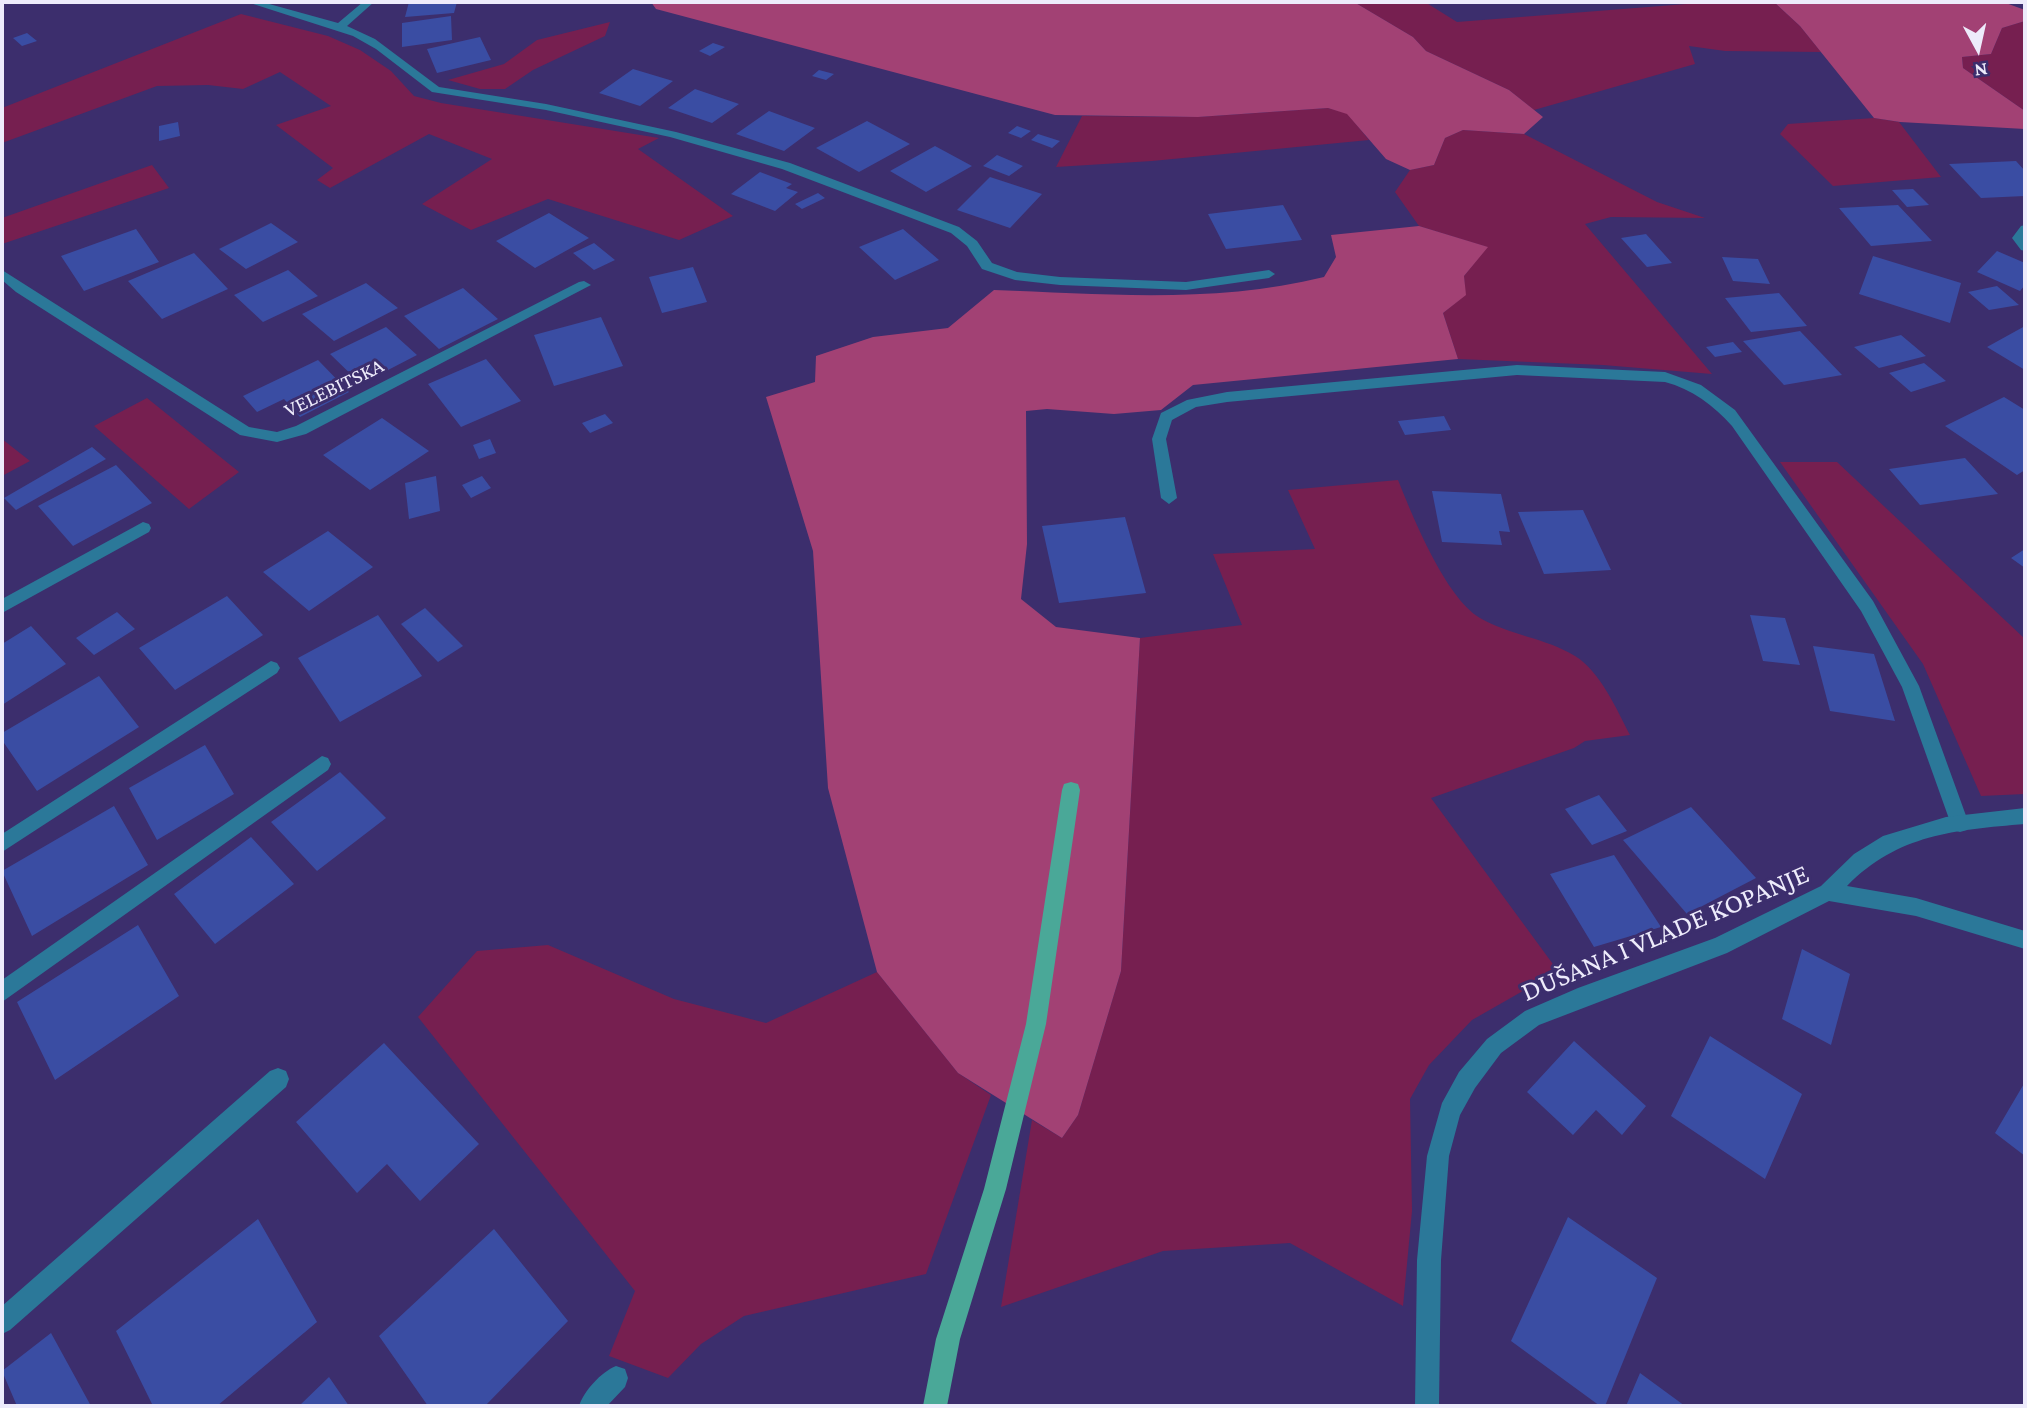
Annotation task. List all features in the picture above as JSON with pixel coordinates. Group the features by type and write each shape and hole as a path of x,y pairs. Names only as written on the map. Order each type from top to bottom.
{"street":[{"path":"252,2 289,15 340,27 370,41 425,85 436,90 546,107 672,134 786,166 954,230 973,244 978,256 988,265 1001,272 1060,281 1186,286 1216,284 1269,274"},
{"path":"340,27 369,2"},
{"path":"2025,229 2018,237 2025,247"},
{"name":"VELEBITSKA","path":"2,274 21,289 245,431 277,437 301,430 584,285"},
{"path":"1169,498 1159,439 1166,417 1192,403 1227,397 1517,370 1665,377 1684,382 1720,404 1737,422 1867,606 1910,686 1960,824"},
{"path":"2,607 143,528"},
{"path":"2,844 271,668"},
{"path":"2,992 322,764"},
{"path":"1828,892 1872,851 1914,833 2025,816"},
{"name":"DUŠANA I VLADE KOPANJE","path":"1427,1406 1429,1261 1438,1156 1450,1111 1467,1080 1494,1046 1532,1018 1578,998 1720,946 1828,892 1916,907 2025,940"},
{"path":"2,1322 278,1079"},
{"path":"591,1406 616,1378"}],"shaded area":[{"path":"651,2 1354,2 1413,37 1426,51 1509,90 1543,117 1524,134 1463,130 1445,138 1434,165 1410,170 1386,159 1347,114 1328,108 1198,117 1055,115 656,9"},
{"path":"1354,2 1425,2 1457,22 1712,2 1774,2 1800,26 1821,52 1725,51 1689,46 1695,64 1534,110 1509,90 1426,51 1413,37"},
{"path":"1774,2 2003,2 2025,10 2025,21 2002,28 1991,54 1962,57 1963,68 2025,111 2025,129 1900,122 1874,118 1800,26"},
{"path":"241,14 328,36 360,50 391,71 414,96 441,103 659,138 638,149 733,216 679,240 548,199 471,230 422,204 492,159 429,134 330,188 317,180 333,168 276,125 331,106 280,72 243,89 208,85 157,86 2,143 2,108"},
{"path":"2025,21 2025,111 1963,68 1962,57 1991,54 2002,28"},
{"path":"610,22 605,36 533,70 505,89 480,89 448,80 504,64 537,40"},
{"path":"1328,108 1347,113 1369,140 1152,161 1056,167 1082,116 1198,117"},
{"path":"1874,118 1899,122 1941,177 1833,186 1780,134 1788,124"},
{"path":"1463,130 1524,134 1657,202 1705,218 1611,217 1585,224 1712,374 1603,365 1458,359 1443,313 1465,295 1464,276 1487,247 1419,226 1395,192 1410,170 1434,165 1445,138"},
{"path":"152,165 169,188 2,244 2,218"},
{"path":"1419,226 1488,247 1464,276 1466,295 1443,313 1458,359 1193,385 1161,410 1114,414 1047,409 1026,411 1027,544 1021,599 1056,627 1140,638 1121,971 1078,1115 1062,1138 958,1073 877,972 828,788 813,551 766,397 815,382 816,356 873,337 948,328 994,290 1159,295 1242,291 1283,285 1324,277 1336,257 1331,235"},
{"path":"147,398 239,472 189,509 94,426"},
{"path":"2,439 30,461 2,476"},
{"path":"1780,462 1837,462 2025,639 2025,794 1981,796 1923,664"},
{"path":"1398,480 1431,555 1467,608 1491,624 1564,650 1584,663 1607,692 1630,735 1585,741 1574,748 1431,798 1558,971 1472,1020 1429,1065 1410,1099 1412,1211 1403,1306 1290,1243 1163,1251 1001,1307 1032,1120 1062,1138 1078,1115 1121,971 1140,638 1242,625 1213,554 1315,549 1288,490"},
{"path":"548,945 674,999 766,1023 877,972 958,1073 991,1095 926,1274 744,1316 701,1344 668,1378 609,1356 635,1291 418,1017 477,951"}],"building":[{"path":"409,2 457,2 454,13 405,17"},
{"path":"451,16 452,40 402,47 402,23"},
{"path":"27,33 37,41 22,46 13,38"},
{"path":"480,37 491,60 437,73 427,49"},
{"path":"713,43 725,47 710,56 699,51"},
{"path":"633,69 673,81 640,106 599,93"},
{"path":"819,70 834,74 826,80 812,76"},
{"path":"695,89 739,104 712,123 668,108"},
{"path":"769,111 815,128 784,151 736,134"},
{"path":"867,121 910,144 859,172 816,148"},
{"path":"178,122 180,136 159,141 159,126"},
{"path":"1017,126 1031,131 1021,138 1008,133"},
{"path":"1038,134 1060,141 1052,148 1031,140"},
{"path":"935,146 972,166 926,192 890,171"},
{"path":"997,155 1023,166 1009,176 983,166"},
{"path":"2016,161 2025,171 2025,196 1981,198 1949,164"},
{"path":"760,172 792,184 786,188 798,192 775,211 731,194"},
{"path":"990,177 1042,194 1010,228 957,210"},
{"path":"1913,189 1929,205 1907,207 1892,190"},
{"path":"818,193 825,198 802,209 795,204"},
{"path":"1283,205 1302,240 1226,249 1208,214"},
{"path":"1898,205 1932,241 1871,246 1839,208"},
{"path":"549,213 589,238 535,268 496,241"},
{"path":"271,223 298,242 246,269 219,249"},
{"path":"136,229 159,262 84,291 61,256"},
{"path":"903,229 939,260 895,280 859,247"},
{"path":"1646,234 1672,263 1647,267 1621,238"},
{"path":"594,243 615,260 594,270 573,253"},
{"path":"1997,251 2025,263 2025,285 2020,291 1977,272"},
{"path":"194,253 228,289 162,319 128,281"},
{"path":"1873,256 1961,283 1950,323 1859,294"},
{"path":"1722,257 1758,259 1770,284 1733,281"},
{"path":"693,267 707,302 662,313 649,277"},
{"path":"288,270 318,296 263,322 234,295"},
{"path":"366,283 398,308 334,341 302,314"},
{"path":"1997,286 2019,305 1989,310 1968,292"},
{"path":"463,288 498,319 439,349 404,316"},
{"path":"1779,293 1807,326 1751,332 1725,298"},
{"path":"601,317 623,366 554,386 534,335"},
{"path":"2025,326 2025,370 1987,347"},
{"path":"386,327 417,355 361,384 330,354"},
{"path":"1800,331 1842,375 1784,385 1743,341"},
{"path":"1901,335 1926,356 1879,368 1854,347"},
{"path":"1733,342 1742,352 1715,357 1706,347"},
{"path":"486,359 521,401 461,427 428,384"},
{"path":"318,360 349,392 300,417 284,399 257,412 243,396"},
{"path":"1924,363 1946,381 1911,392 1889,373"},
{"path":"2004,397 2025,410 2025,470 2017,475 1945,426"},
{"path":"605,414 613,423 590,433 582,423"},
{"path":"1444,416 1451,430 1405,435 1398,421"},
{"path":"382,418 429,451 370,490 323,455"},
{"path":"490,439 496,453 479,459 473,445"},
{"path":"92,447 106,459 16,510 4,498"},
{"path":"1965,458 1998,494 1920,505 1889,469"},
{"path":"116,465 152,503 73,546 38,506"},
{"path":"436,476 440,511 409,519 405,483"},
{"path":"482,476 491,488 471,498 462,485"},
{"path":"1432,491 1501,494 1510,532 1499,531 1502,545 1442,542"},
{"path":"1583,510 1611,570 1544,574 1518,512"},
{"path":"1125,517 1146,593 1059,603 1042,526"},
{"path":"328,531 373,567 309,611 263,572"},
{"path":"2025,549 2025,568 2011,558"},
{"path":"227,596 263,635 175,690 139,648"},
{"path":"425,608 463,646 438,662 401,624"},
{"path":"117,612 135,629 94,655 76,638"},
{"path":"378,615 422,676 340,722 298,658"},
{"path":"1750,615 1785,618 1800,665 1763,661"},
{"path":"31,626 66,664 2,705 2,644"},
{"path":"1813,646 1874,654 1895,721 1830,711"},
{"path":"99,676 139,727 37,791 2,740 2,733"},
{"path":"205,745 234,794 157,840 129,788"},
{"path":"340,772 386,818 317,871 271,822"},
{"path":"1599,795 1627,831 1592,845 1565,809"},
{"path":"114,806 148,865 32,936 2,871"},
{"path":"1691,807 1756,878 1687,914 1623,840"},
{"path":"251,837 294,884 215,944 174,894"},
{"path":"1614,855 1661,927 1594,947 1550,874"},
{"path":"138,925 179,996 55,1080 17,1002"},
{"path":"1802,949 1850,974 1831,1045 1782,1019"},
{"path":"1710,1036 1802,1094 1765,1179 1671,1116"},
{"path":"1574,1041 1646,1106 1622,1135 1596,1110 1573,1135 1527,1092"},
{"path":"384,1043 479,1144 420,1201 387,1164 357,1193 296,1122"},
{"path":"2025,1082 2025,1156 1995,1133"},
{"path":"1568,1217 1657,1278 1605,1406 1600,1406 1511,1341"},
{"path":"258,1219 317,1322 217,1406 153,1406 116,1331"},
{"path":"494,1229 568,1321 485,1406 428,1406 379,1336"},
{"path":"51,1333 91,1406 17,1406 2,1371"},
{"path":"1640,1373 1685,1406 1626,1406"},
{"path":"329,1377 349,1406 299,1406"}],"waterway":[{"path":"935,1406 948,1339 995,1189 1036,1024 1071,790"}]}
